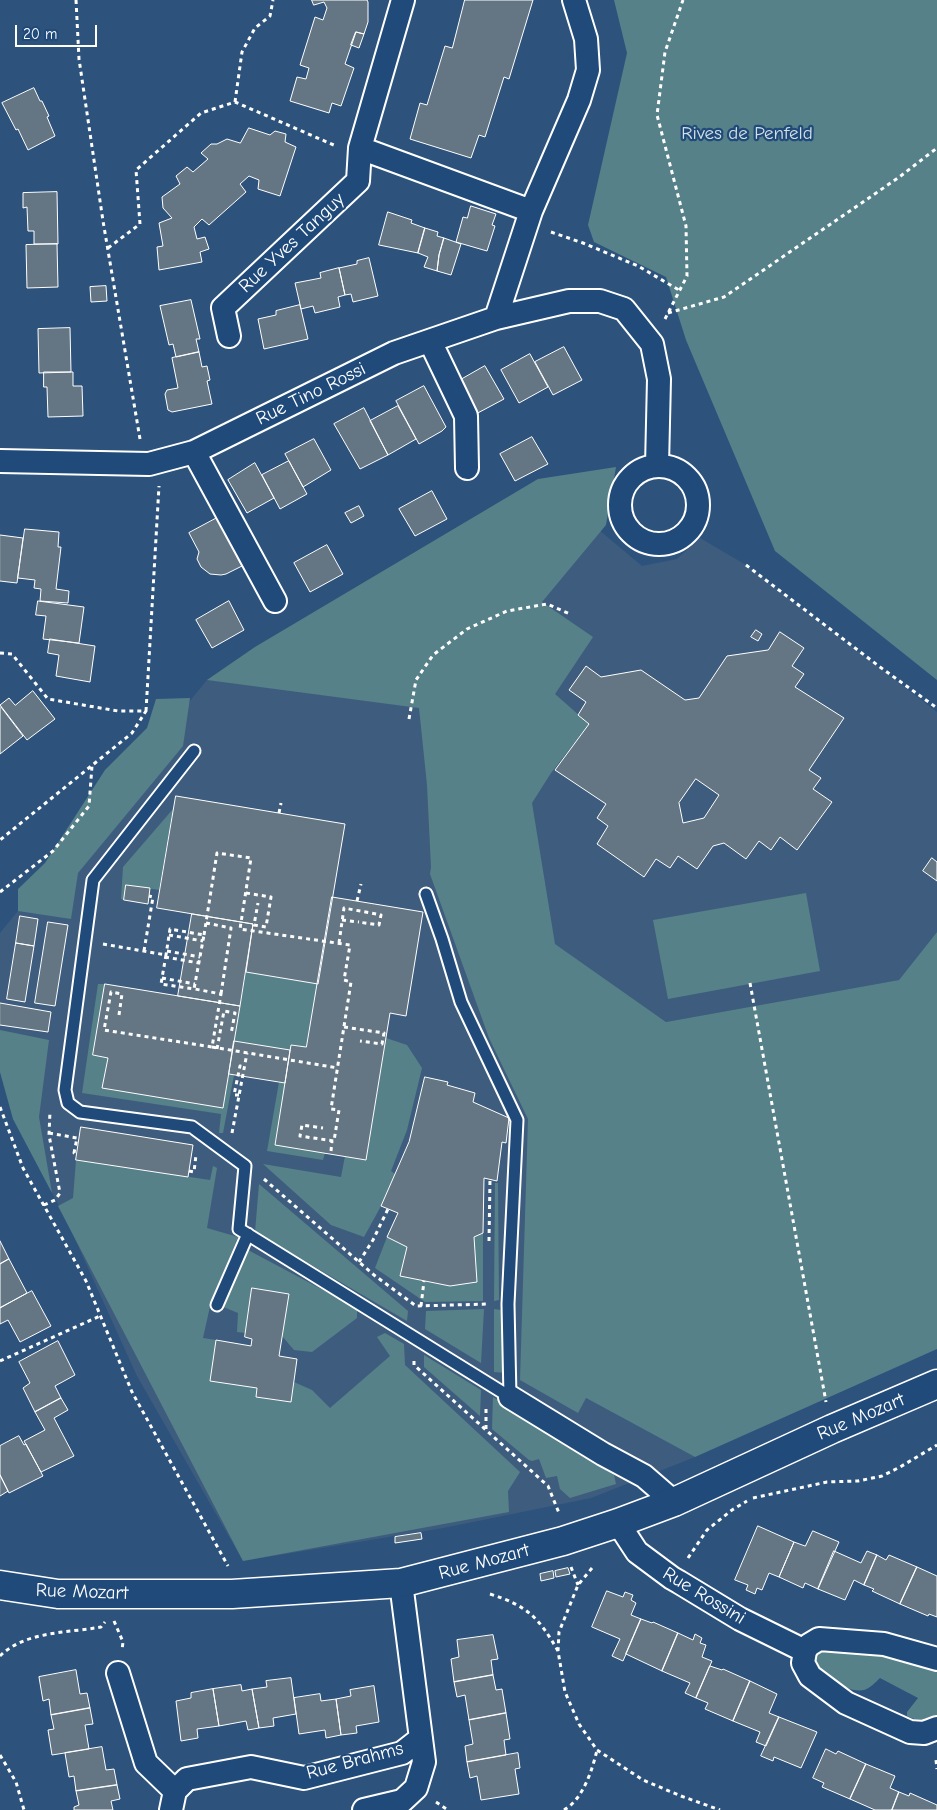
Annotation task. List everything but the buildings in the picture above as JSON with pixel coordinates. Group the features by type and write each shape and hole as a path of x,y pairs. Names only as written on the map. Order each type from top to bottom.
{"street":[{"name":"Rue Yves Tanguy","path":"230,336 223,308 358,181 360,152 403,0"},
{"path":"496,318 529,218 579,100 588,70 586,39 574,0"},
{"path":"360,152 529,218"},
{"name":"Rue Tino Rossi","path":"0,461 149,464 194,452 394,353 496,318 569,301 600,301 624,309 652,344 659,379 657,466"},
{"path":"430,341 466,416 467,468"},
{"path":"194,452 275,601"},
{"name":"Rue Mozart","path":"0,1585 58,1594 232,1594 401,1584 569,1540 618,1523 674,1502 832,1429 937,1384"},
{"path":"510,1397 603,1454 644,1476 674,1502"},
{"name":"Rue Rossini","path":"618,1523 637,1552 672,1578 740,1620 805,1651"},
{"name":"Rue Brahms","path":"364,1810 402,1801 416,1788 424,1762 401,1584"},
{"path":"937,1659 884,1644 826,1639 814,1642 805,1651 803,1663 805,1670 810,1676 846,1703 910,1732 924,1732 937,1728"},
{"name":"Rue Brahms","path":"118,1674 146,1763 173,1801 187,1779 251,1767 304,1778 402,1753 420,1740"}],"lane":[{"path":"194,750 93,880 65,1090 68,1103 80,1112 192,1127 245,1166 239,1229 510,1397"},
{"path":"426,894 461,1002 517,1120 508,1304 510,1397"},
{"path":"217,1305 248,1234"}],"path":[{"path":"0,840 132,733 146,711 159,483 140,442 78,59 76,0"},
{"path":"235,102 242,52 255,28 270,16 273,0"},
{"path":"652,344 687,276 686,226 657,115 665,52 683,0"},
{"path":"108,248 140,224 136,170 201,113 235,102 360,152"},
{"path":"668,314 724,297 898,178 937,148"},
{"path":"529,218 638,266 680,290"},
{"path":"746,565 880,668 937,708"},
{"path":"409,719 416,680 433,655 467,629 507,610 547,604 570,614"},
{"path":"0,653 12,654 48,699 118,710 146,711"},
{"path":"0,892 54,851 89,806 92,765"},
{"path":"279,813 281,803"},
{"path":"194,990 217,852 251,858 240,929"},
{"path":"358,901 361,884"},
{"path":"246,893 270,897 266,927 254,925 258,903"},
{"path":"144,951 153,896 149,896"},
{"path":"338,943 344,908 381,915 379,925 358,922"},
{"path":"342,920 380,926 381,914 359,911"},
{"path":"206,924 350,945 344,980 351,982 331,1109 339,1110 331,1151"},
{"path":"212,1047 231,928"},
{"path":"204,935 170,929 161,984 220,994"},
{"path":"169,935 203,941"},
{"path":"85,941 144,951 200,957"},
{"path":"166,954 199,963"},
{"path":"162,978 195,984"},
{"path":"750,984 827,1408"},
{"path":"119,1015 122,994 111,992 104,1030 338,1068"},
{"path":"217,1049 224,1011 235,1012 232,1034"},
{"path":"344,1027 384,1033 382,1044 360,1041"},
{"path":"228,1154 247,1053"},
{"path":"44,1206 55,1200 60,1193 49,1133 50,1112 65,1090"},
{"path":"0,1107 23,1168 86,1281 132,1392 229,1569"},
{"path":"323,1128 302,1125 300,1136 332,1141"},
{"path":"49,1133 77,1138 74,1153 77,1154"},
{"path":"245,1166 254,1170 359,1262 416,1306 508,1304"},
{"path":"359,1262 373,1240 388,1209"},
{"path":"421,1306 424,1280"},
{"path":"0,1362 100,1316"},
{"path":"414,1358 414,1365 548,1486 569,1540"},
{"path":"486,1402 486,1430"},
{"path":"672,1578 707,1530 732,1510 752,1498 827,1482 858,1481 882,1476 937,1445"},
{"path":"592,1568 578,1585 559,1632 558,1651 565,1692 579,1724 598,1750 643,1780 720,1810"},
{"path":"490,1594 511,1601 529,1612 545,1629 558,1651"},
{"path":"110,1613 123,1642 118,1674"},
{"path":"0,1656 7,1649 39,1636 101,1627 106,1620"},
{"path":"564,1810 571,1806 592,1774 598,1750"},
{"path":"0,1755 16,1782 24,1810"},
{"path":"936,1760 937,1769"}],"shaded area":[{"path":"538,479 642,566 677,559 700,538 746,565 937,712 937,932 899,980 666,1022 489,898 542,1129 536,1371 695,1457 591,1498 443,1528 243,1561 137,1376 64,1215 13,1119 0,1072 0,933 207,680 255,647"}],"green space":[{"name":"Rives de Penfeld","path":"614,0 937,0 937,680 775,551 686,340 666,277 594,242 588,225 627,53"},
{"path":"616,467 606,525 542,602 593,637 555,694 589,724 551,773 532,803 555,944 666,1022 899,980 937,932 937,1349 695,1457 586,1398 578,1413 520,1380 528,1119 489,1038 430,874 427,785 419,708 207,680 255,647 538,479"},
{"path":"190,698 183,746 78,873 71,919 18,911 18,889 45,863 105,770 147,728 156,699"},
{"path":"173,809 159,890 127,885 124,900 121,899 123,867"},
{"path":"806,893 820,971 668,999 653,920"},
{"path":"246,972 318,984 306,1047 292,1045 290,1050 234,1041"},
{"path":"98,984 105,984 93,1055 108,1058 103,1088 223,1108 229,1074 234,1075 223,1133 219,1133 221,1114 82,1093"},
{"path":"0,1030 49,1040 39,1117 52,1193 13,1119 0,1072"},
{"path":"386,1038 407,1045 422,1068 407,1130 391,1171 395,1174 381,1206 364,1237 331,1225 263,1164 341,1177 345,1156 366,1160"},
{"path":"279,1082 285,1083 275,1144 325,1153 323,1160 267,1151"},
{"path":"76,1160 210,1180 213,1166 217,1168 207,1228 238,1237 211,1302 203,1338 216,1340 257,1388 256,1397 291,1402 294,1382 312,1390 330,1408 390,1356 377,1337 385,1333 404,1344 405,1365 520,1472 508,1491 509,1512 243,1561 58,1206 73,1198"},
{"path":"495,1183 498,1183 499,1300 494,1301"},
{"path":"259,1184 408,1311 407,1321 255,1232"},
{"path":"483,1233 483,1301 425,1302 375,1268 387,1237 407,1247 400,1276 450,1286 476,1282 474,1237"},
{"path":"248,1250 357,1308 357,1318 312,1352 294,1350 282,1336 289,1294 252,1289 246,1333 237,1332 238,1313 221,1306"},
{"path":"484,1309 481,1363 425,1329 426,1311"},
{"path":"494,1309 501,1310 506,1373 494,1372"},
{"path":"424,1355 481,1390 480,1416 424,1367"},
{"path":"493,1397 614,1475 616,1484 570,1498 560,1489 557,1476 546,1478 539,1459 529,1460 492,1429"},
{"path":"824,1646 855,1646 935,1669 937,1671 937,1715 922,1720 907,1716 907,1712 918,1698 880,1678 864,1690 850,1689 842,1686 827,1676 813,1657 816,1651"}]}
